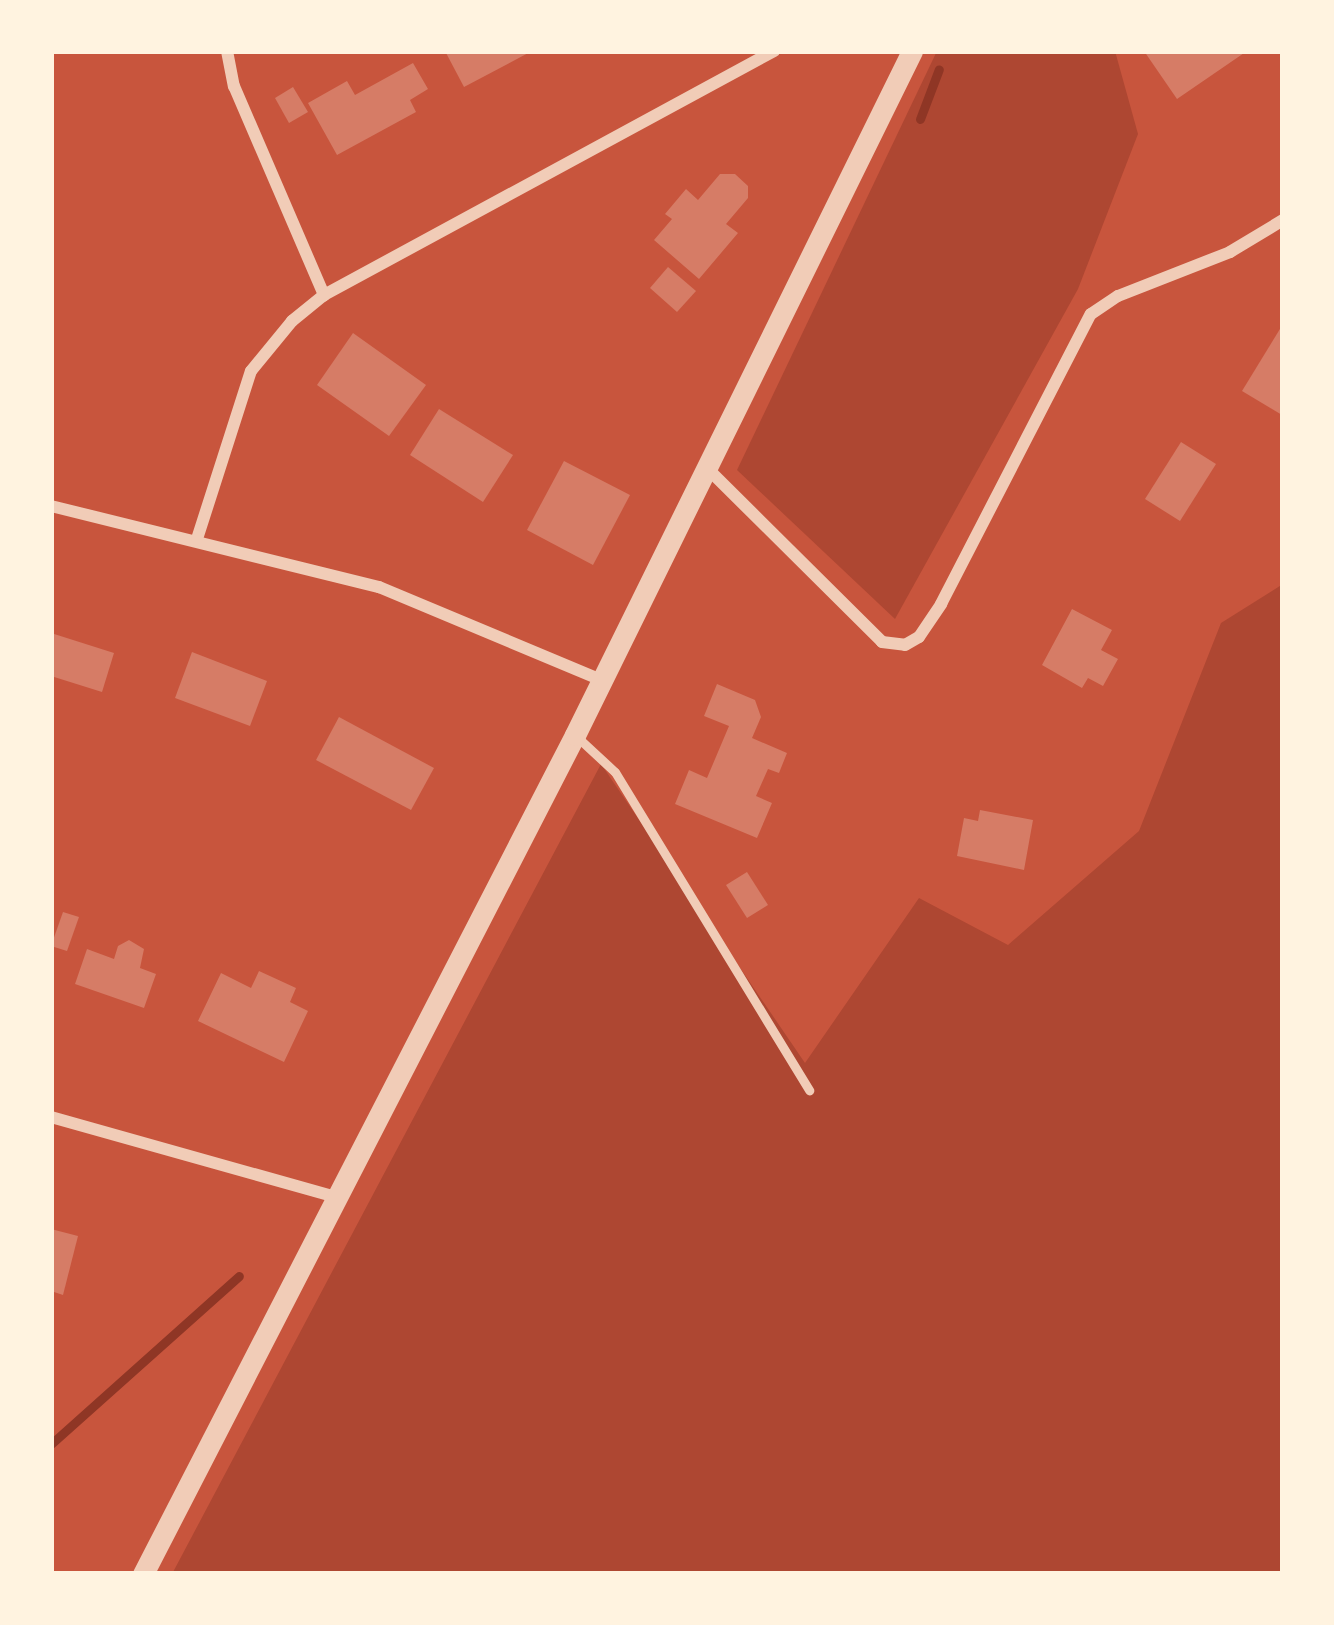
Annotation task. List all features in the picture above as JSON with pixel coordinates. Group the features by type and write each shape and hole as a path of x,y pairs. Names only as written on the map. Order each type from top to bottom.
{"street":[{"path":"227,51 234,86 324,295"},
{"path":"197,539 250,371 292,321 324,295 774,51"},
{"path":"143,1574 575,735 912,51"},
{"path":"707,469 882,642 905,645 920,637 941,604 1090,314 1118,296 1230,252 1283,220"},
{"path":"51,506 379,587 601,680"},
{"path":"51,1117 335,1197"}],"lane":[{"path":"575,735 615,772 809,1090"}],"shaded area":[{"path":"937,51 1115,51 1138,134 1078,289 895,619 737,470"},
{"path":"1283,584 1283,1574 172,1574 601,764 805,1063 919,898 1008,945 1139,831 1221,623"}],"building":[{"path":"445,51 532,51 464,87"},
{"path":"1144,51 1170,54 1247,51 1177,99"},
{"path":"413,63 428,89 410,100 416,112 337,155 308,103 347,81 355,95"},
{"path":"293,87 308,112 289,123 275,98"},
{"path":"720,174 735,174 748,186 748,198 726,224 738,233 699,279 654,240 672,219 665,214 686,189 698,200"},
{"path":"668,267 696,291 677,312 650,288"},
{"path":"1283,324 1283,413 1282,415 1242,391"},
{"path":"353,333 426,385 389,436 317,385"},
{"path":"439,409 513,455 483,502 410,455"},
{"path":"1181,442 1216,464 1180,521 1145,499"},
{"path":"564,461 630,495 593,565 527,530"},
{"path":"1072,609 1112,630 1101,650 1118,659 1103,686 1088,678 1082,688 1042,665"},
{"path":"51,633 114,653 102,692 51,676"},
{"path":"192,652 267,681 250,726 175,698"},
{"path":"717,684 755,700 761,717 752,738 787,753 779,773 768,769 756,796 772,803 757,838 675,804 689,770 707,778 729,726 704,716"},
{"path":"339,717 434,768 411,810 316,760"},
{"path":"980,810 1033,820 1024,870 957,856 964,818 978,821"},
{"path":"747,872 768,905 747,918 726,885"},
{"path":"63,912 79,917 67,951 51,946"},
{"path":"129,940 144,949 140,968 156,974 144,1008 75,984 87,949 114,959 118,946"},
{"path":"259,971 296,988 290,1002 308,1011 284,1062 198,1021 221,973 251,988"},
{"path":"51,1229 78,1236 63,1295 51,1291"}],"waterway":[{"path":"920,119 939,69"},
{"path":"51,1444 239,1276"}]}
